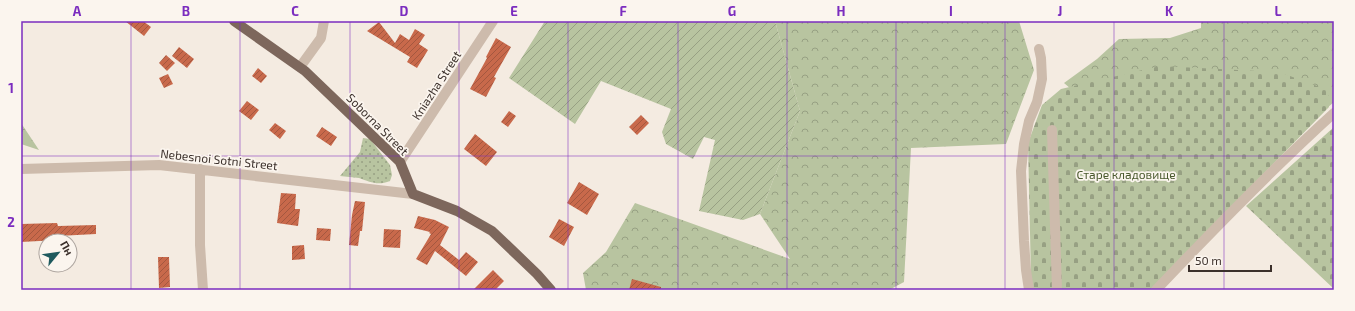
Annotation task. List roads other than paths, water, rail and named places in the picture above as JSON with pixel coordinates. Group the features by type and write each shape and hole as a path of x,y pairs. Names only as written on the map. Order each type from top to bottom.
{"main road":[{"name":"Soborna Street","path":"234,21 300,67 400,162 413,194"},
{"path":"413,194 457,211 492,231 540,277 551,290"}],"street":[{"path":"300,67 322,38 324,21"},
{"name":"Kniazha Street","path":"400,162 493,21"},
{"path":"1029,290 1024,241 1021,172 1024,144 1029,121 1037,102 1042,79 1039,49"},
{"path":"1156,290 1217,227 1334,113"},
{"path":"1052,130 1057,290"},
{"name":"Nebesnoi Sotni Street","path":"21,169 160,165 413,194"},
{"path":"200,169 200,245 203,290"}],"park label":[{"name":"Старе кладовище","path":"1126,174"}]}
